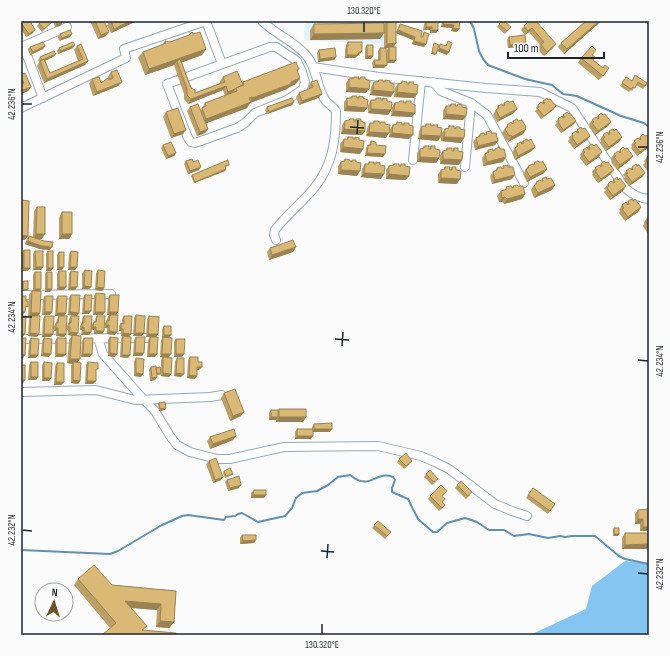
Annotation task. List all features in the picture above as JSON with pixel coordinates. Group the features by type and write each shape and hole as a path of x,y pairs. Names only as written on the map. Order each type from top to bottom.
{"street":[{"path":"21,108 126,58 124,49 206,21 222,64"},
{"path":"262,21 307,55 325,100 334,107 336,111 333,148 330,163 315,187 275,230 274,235 276,240"},
{"path":"43,98 28,58 22,47 67,27"},
{"path":"270,47 276,47 296,61 305,82 302,89 287,100 255,113 245,123 237,128 196,142 191,142 188,138 167,84 222,64 270,47"},
{"path":"313,67 351,74 540,92 572,108 625,188 633,195 649,199"},
{"path":"413,160 421,81"},
{"path":"433,82 441,91 471,103 487,115 524,183"},
{"path":"465,167 471,103"},
{"path":"21,295 111,294"},
{"path":"98,338 103,354 155,411 170,436 178,445 200,456 217,459 230,459 284,447 378,446 421,456 442,465 495,504 512,512 527,516"},
{"path":"21,339 148,338"},
{"path":"21,392 96,390 135,400 210,397 222,394"}],"shaded area":[{"path":"305,21 396,21 394,34 396,50 382,49 381,43 307,41 304,38"},
{"path":"625,561 649,563 649,635 530,635 586,609 592,586"}],"building":[{"path":"21,21 30,21 35,30 29,34"},
{"path":"41,21 52,22 44,29 39,23"},
{"path":"56,21 61,21 62,23 57,24"},
{"path":"95,21 104,21 109,32 101,35"},
{"path":"111,21 130,21 114,29"},
{"path":"387,21 396,21 396,43 387,44"},
{"path":"426,21 438,21 438,30 432,30 432,27 426,27"},
{"path":"444,21 460,21 459,29 453,28 454,25 443,24"},
{"path":"502,21 511,27 507,31 499,24"},
{"path":"529,21 536,21 556,44 547,52 541,45 544,42 532,28 528,31 524,26"},
{"path":"586,21 599,21 567,49 561,43"},
{"path":"384,23 384,33 314,34 314,24"},
{"path":"400,24 422,31 421,37 423,37 424,32 429,34 426,44 414,41 415,37 398,30"},
{"path":"70,30 72,34 62,38 60,34"},
{"path":"192,32 193,34 200,32 206,49 149,69 143,52 166,43 165,41 170,42 189,35"},
{"path":"525,35 526,43 510,45 509,37"},
{"path":"448,41 452,43 449,52 439,48 440,44 446,46"},
{"path":"43,42 45,46 33,52 30,47"},
{"path":"73,42 75,45 61,51 59,48"},
{"path":"348,42 362,42 362,51 358,53 358,55 347,55"},
{"path":"434,43 439,45 436,54 432,52"},
{"path":"81,44 88,61 47,79 40,61 44,59 50,73 83,59 77,46"},
{"path":"367,45 373,45 373,56 367,56"},
{"path":"592,46 596,50 592,55 595,57 593,60 603,68 605,65 609,68 603,76 581,58"},
{"path":"389,47 396,47 396,60 389,60"},
{"path":"335,48 336,57 320,59 319,50"},
{"path":"380,48 386,48 387,65 375,65 374,60 380,60"},
{"path":"54,51 56,54 42,60 40,57"},
{"path":"180,59 191,88 195,90 195,93 225,82 223,77 237,71 243,85 228,92 226,86 191,99 187,95 187,89 177,61"},
{"path":"296,62 299,69 297,70 300,78 291,82 291,84 249,98 251,102 206,119 202,108 206,106 205,103 237,91 236,88 244,85 243,82"},
{"path":"117,70 122,82 97,92 92,79 99,77 101,83 108,78 109,80 113,78 111,72"},
{"path":"25,73 31,87 21,91 21,85 24,83 21,75"},
{"path":"635,75 647,83 645,86 638,82 635,88 633,87 631,89 622,83 626,77 632,81"},
{"path":"359,77 358,79 360,79 361,77 365,77 365,79 370,81 369,89 349,87 349,79"},
{"path":"317,80 322,94 302,101 299,93 313,87 311,82"},
{"path":"379,80 383,80 383,82 385,82 385,80 390,81 390,83 394,84 394,92 373,90 374,82 378,82"},
{"path":"402,81 407,82 407,84 409,84 409,82 414,82 413,84 418,85 417,94 397,92 398,84 402,83"},
{"path":"352,96 357,96 357,98 359,98 359,96 363,97 368,100 367,108 347,106 347,98 352,98"},
{"path":"292,98 294,102 269,112 267,107"},
{"path":"376,98 381,98 381,100 383,100 383,98 387,99 387,101 392,102 391,110 371,109 371,100 376,100"},
{"path":"547,98 548,100 550,99 556,106 544,116 537,108 541,102 543,104 545,103 543,101"},
{"path":"404,101 404,103 406,103 406,101 411,101 411,103 415,105 415,113 394,111 395,103"},
{"path":"513,101 517,109 500,118 496,110 499,108 498,106 502,104 503,106 505,105 504,103"},
{"path":"198,104 208,129 200,132 190,107"},
{"path":"451,104 456,104 455,106 458,104 462,105 462,107 467,108 466,116 446,114 446,106 451,106"},
{"path":"178,108 186,130 174,134 166,112"},
{"path":"567,112 569,114 570,113 576,121 563,130 558,122 558,119 562,116 563,118 565,117 563,115"},
{"path":"601,113 603,115 605,114 611,122 598,131 592,123 594,122 592,120 596,117 598,119 598,116"},
{"path":"354,119 354,121 356,121 356,119 361,119 361,121 365,123 365,131 344,129 345,121"},
{"path":"517,119 518,121 522,120 526,129 512,137 511,135 509,136 505,129 508,126 507,125 511,122 512,124 514,123 513,121"},
{"path":"374,121 379,121 379,123 385,122 385,124 390,125 389,133 369,132 370,123 374,123"},
{"path":"397,122 402,123 402,125 404,125 404,123 409,123 409,125 413,126 413,135 392,133 393,125 397,124"},
{"path":"426,124 431,124 431,126 438,125 437,127 442,128 441,136 421,135 422,126 426,126"},
{"path":"449,126 454,126 456,129 456,127 460,127 460,129 465,130 464,138 444,137 445,129 449,128"},
{"path":"581,127 582,129 585,128 590,136 577,145 572,137 572,134 576,131 577,133 579,132 577,130"},
{"path":"613,129 614,131 616,129 622,137 609,147 603,139 605,137 603,135 607,132 609,135 609,131"},
{"path":"491,131 491,133 496,133 498,141 478,146 476,138 480,136 480,134 484,133 485,135 487,134 486,132"},
{"path":"643,134 645,136 647,135 649,138 649,145 640,152 634,144 636,143 634,141 638,138 640,140 640,137"},
{"path":"348,137 353,137 353,139 355,139 355,137 359,138 359,140 364,141 363,149 343,147 344,139 348,139"},
{"path":"527,139 528,141 531,139 535,147 518,156 515,148 518,146 517,144 521,142 522,144 524,143 523,141"},
{"path":"371,141 376,142 376,145 386,146 385,154 367,153 368,145 371,145"},
{"path":"171,142 176,153 168,156 163,145"},
{"path":"592,144 594,146 596,144 602,152 589,162 583,154 585,152 583,150 587,147 589,150 589,146"},
{"path":"424,146 429,146 429,149 431,149 431,146 435,146 435,149 440,150 439,158 420,157 420,149 424,148"},
{"path":"499,147 500,149 504,149 506,157 487,162 485,154 489,152 488,150 493,149 493,151"},
{"path":"623,147 625,149 627,148 633,156 620,165 614,157 616,156 614,154 618,151 620,153 620,150"},
{"path":"447,148 452,148 452,151 454,151 454,148 458,148 458,151 463,152 462,160 443,159 443,151 447,150"},
{"path":"649,155 649,164 646,160 648,159 647,157"},
{"path":"192,159 193,162 198,160 201,167 190,171 186,161"},
{"path":"345,159 352,162 352,160 356,160 356,162 361,163 360,171 341,170 341,162 345,161"},
{"path":"228,160 229,165 225,166 226,169 195,182 192,175"},
{"path":"538,161 543,162 547,169 530,177 526,170 529,167 528,166 535,164 534,163"},
{"path":"604,161 606,163 608,162 614,170 601,179 595,171 597,170 595,168 599,165 601,167 601,164"},
{"path":"369,162 374,162 374,164 376,164 376,162 380,163 380,165 385,166 384,174 364,173 365,164 369,164"},
{"path":"399,164 399,166 401,166 401,164 405,164 405,166 410,167 409,176 389,174 389,166"},
{"path":"636,164 637,166 639,165 645,173 632,182 626,174 628,173 626,171 630,168 632,170 632,167"},
{"path":"508,165 508,167 513,167 515,175 495,180 493,172 497,170 497,168 501,167 502,169 504,168 503,166"},
{"path":"445,167 450,167 450,170 452,170 452,167 456,167 456,170 461,171 460,179 441,178 441,170 445,169"},
{"path":"546,177 547,179 551,178 555,185 538,193 534,186 537,183 536,182 540,180 543,181 542,179"},
{"path":"617,177 618,180 620,178 626,186 613,196 607,188 609,186 608,184 611,181 613,183 615,182 613,180"},
{"path":"511,186 512,188 514,187 513,186 523,186 525,194 507,199 505,197 502,198 501,191 507,189 506,187"},
{"path":"632,199 633,201 635,199 641,207 628,217 622,209 624,208 622,205 626,202 628,205 628,201"},
{"path":"21,200 29,201 28,236 21,235"},
{"path":"37,207 45,207 45,234 36,234"},
{"path":"62,212 72,212 72,234 62,234"},
{"path":"649,217 649,226 646,222 648,220 647,218"},
{"path":"29,236 44,241 53,242 52,247 42,246 28,241"},
{"path":"293,240 296,247 272,255 270,248"},
{"path":"24,250 30,250 30,268 24,268"},
{"path":"35,251 43,251 43,267 36,267"},
{"path":"48,251 53,251 53,268 48,268"},
{"path":"71,251 78,252 77,267 70,267"},
{"path":"59,252 64,252 64,267 59,267"},
{"path":"85,270 92,271 91,287 84,286"},
{"path":"98,270 105,271 104,288 97,287"},
{"path":"59,271 66,271 66,287 59,287"},
{"path":"71,271 78,272 77,287 70,287"},
{"path":"35,272 41,272 41,289 35,289"},
{"path":"47,272 52,272 52,289 47,289"},
{"path":"23,281 28,281 28,289 23,290"},
{"path":"32,291 41,291 40,313 31,313"},
{"path":"96,293 105,294 105,312 95,312"},
{"path":"71,295 80,295 79,313 70,312"},
{"path":"85,295 92,295 91,311 84,311"},
{"path":"110,295 119,295 118,312 109,312"},
{"path":"21,296 26,296 26,301 28,301 28,307 26,306 25,312 21,312"},
{"path":"45,296 53,296 52,312 45,312"},
{"path":"58,296 67,296 66,313 57,313"},
{"path":"110,315 118,315 117,332 109,331 107,320 109,321"},
{"path":"136,315 145,316 144,333 135,333"},
{"path":"21,316 26,316 25,334 21,334"},
{"path":"31,316 40,316 39,334 30,333"},
{"path":"45,316 54,316 53,334 44,334"},
{"path":"59,316 67,316 66,334 58,334 56,323 58,323"},
{"path":"71,316 79,316 78,333 70,332 69,323 71,323"},
{"path":"84,316 92,316 91,332 84,332 82,323 84,323"},
{"path":"97,316 105,316 104,331 96,331 96,327 93,327"},
{"path":"124,316 132,316 131,334 123,333 123,329 121,328 121,323 124,324"},
{"path":"149,316 159,317 158,334 148,334"},
{"path":"164,326 171,326 171,335 164,335"},
{"path":"72,335 81,336 80,359 70,359"},
{"path":"123,336 131,337 130,355 122,355"},
{"path":"110,337 118,338 117,354 110,353"},
{"path":"136,337 145,337 144,353 135,353"},
{"path":"150,337 158,337 157,354 149,354"},
{"path":"163,337 172,338 171,354 162,354"},
{"path":"21,338 26,338 25,355 21,354"},
{"path":"31,338 39,339 38,355 30,355"},
{"path":"44,338 52,339 51,354 43,353"},
{"path":"57,338 66,338 66,354 57,354"},
{"path":"84,338 93,338 92,354 83,354"},
{"path":"176,339 185,339 184,354 176,354"},
{"path":"163,357 172,358 171,374 163,373"},
{"path":"190,357 198,357 198,362 202,362 202,367 197,367 197,376 189,375"},
{"path":"136,358 144,359 143,374 136,373"},
{"path":"177,358 184,358 184,374 176,373"},
{"path":"31,362 38,362 38,377 31,377"},
{"path":"44,362 52,363 51,378 44,378"},
{"path":"73,362 81,363 80,381 73,380"},
{"path":"88,362 98,363 98,369 96,369 96,381 87,381"},
{"path":"57,363 64,363 64,382 56,382"},
{"path":"21,365 25,365 25,380 21,380"},
{"path":"156,366 157,377 152,378 151,367"},
{"path":"160,367 161,373 157,374 156,368"},
{"path":"235,389 244,412 233,416 224,393"},
{"path":"165,402 166,408 160,409 159,403"},
{"path":"279,409 306,409 306,417 279,417"},
{"path":"271,410 278,410 278,417 271,417"},
{"path":"332,423 332,429 314,429 314,424"},
{"path":"234,429 236,436 213,444 210,437"},
{"path":"297,429 313,429 313,436 297,436"},
{"path":"406,453 412,461 406,466 399,459"},
{"path":"216,458 223,477 215,480 209,461"},
{"path":"230,468 233,474 226,476 224,471"},
{"path":"430,470 438,479 434,482 426,474"},
{"path":"239,476 241,485 230,488 227,480"},
{"path":"461,481 472,492 468,496 457,485"},
{"path":"441,485 447,491 442,496 445,499 442,502 445,505 442,508 430,496"},
{"path":"533,488 555,504 550,511 528,495"},
{"path":"254,490 266,490 266,495 253,495"},
{"path":"649,509 649,527 643,527 643,519 638,519 638,510"},
{"path":"378,521 391,532 387,536 374,525"},
{"path":"614,528 619,528 619,534 614,534"},
{"path":"625,533 649,533 649,544 625,545"},
{"path":"242,535 256,535 256,540 243,541"},
{"path":"94,565 112,585 176,591 174,622 160,621 161,604 125,601 147,626 142,630 176,633 176,635 102,635 116,623 78,579"}],"waterway":[{"path":"470,21 474,29 479,51 488,65 525,79 552,85 563,94 577,96 621,116 644,123 649,127"},
{"path":"21,550 110,554 118,551 162,525 182,516 188,515 224,520 226,517 235,516 242,513 258,522 285,516 292,508 296,498 302,493 317,491 338,477 350,475 363,482 382,476 393,477 395,480 392,492 408,499 418,519 433,532 437,532 447,523 465,518 477,522 489,530 504,530 514,536 529,534 548,538 560,536 595,536 619,556 625,559 649,564"}]}
